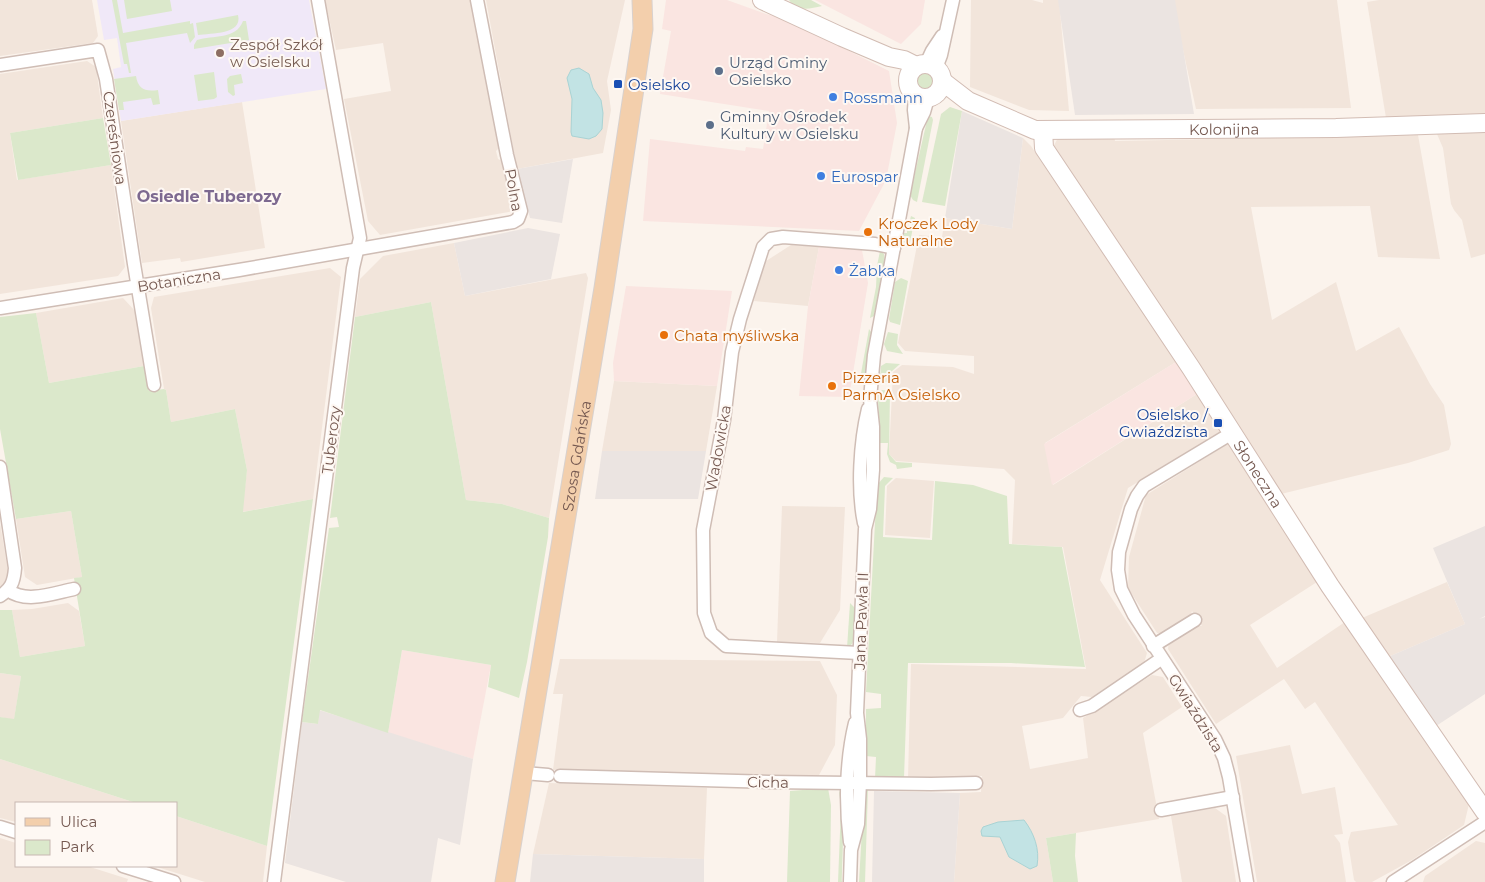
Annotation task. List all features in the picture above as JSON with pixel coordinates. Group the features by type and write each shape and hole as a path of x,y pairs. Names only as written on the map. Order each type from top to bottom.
{"main road":[{"name":"Szosa Gdańska","path":"505,882 606,279 643,29 642,0"},
{"name":"Szosa Gdańska","path":"643,29 656,0"}],"street":[{"name":"Tuberozy","path":"274,882 350,286 360,231 318,0"},
{"name":"Polna","path":"357,250 513,222 520,217 521,211 507,155 477,0"},
{"name":"Jana Pawła II","path":"850,882 851,850 848,823 854,782 851,738 857,713 865,529 861,510 864,427 870,399 875,349 916,128 914,110 926,80 941,55 953,0"},
{"name":"Kolonijna","path":"766,1 889,57 898,68 926,80 950,99 968,101 1034,130 1336,128 1485,123"},
{"name":"Czereśniowa","path":"0,66 98,50 106,79 154,384"},
{"name":"Słoneczna","path":"1043,130 1044,148 1186,360 1330,586 1485,811"},
{"name":"Wadowicka","path":"859,653 726,646 711,633 704,612 703,530 724,420 732,352 744,305 763,247 771,240 782,237 876,244 894,248"},
{"name":"Botaniczna","path":"0,308 357,250"},
{"name":"Gwiaździsta","path":"1232,432 1144,486 1131,509 1119,552 1118,570 1121,589 1130,608 1161,659 1215,739 1224,758 1233,797 1247,882"},
{"path":"0,467 14,559 8,589 14,595 26,598 74,590"},
{"path":"1153,646 1195,620"},
{"name":"Gwiaździsta","path":"1080,710 1092,706 1161,659"},
{"name":"Cicha","path":"524,773 769,782 976,783"},
{"path":"1162,810 1233,797"},
{"path":"1393,882 1485,822"},
{"path":"0,828 15,832"},
{"path":"126,867 174,882"}],"shaded area":[{"path":"0,0 92,0 98,36 93,43 0,56"},
{"name":"Zespół Szkół w Osielsku","path":"97,0 309,0 326,89 121,121 113,69 121,67 117,38 104,40"},
{"path":"325,0 470,0 500,147 496,151 498,159 502,161 514,211 380,235 368,221 344,99 391,91 383,43 336,50"},
{"path":"486,0 625,0 607,81 611,110 603,153 517,169"},
{"path":"666,0 727,0 783,18 889,71 897,123 886,180 859,231 643,221 650,139 745,151 746,147 763,149 769,111 660,94 671,31 662,29"},
{"path":"815,0 925,0 921,24 901,44"},
{"path":"971,0 1032,0 1043,3 1043,0 1059,0 1069,111 1029,110 970,87"},
{"path":"1058,0 1175,0 1194,114 1075,115"},
{"path":"1172,0 1337,0 1351,108 1196,109"},
{"path":"1379,0 1485,0 1485,114 1386,118 1367,2"},
{"path":"87,61 96,67 103,118 10,133 17,180 111,165 125,267 118,276 0,294 0,74"},
{"path":"242,102 265,248 181,262 180,258 142,263 121,121"},
{"path":"962,111 1023,138 1012,229 945,218"},
{"path":"1485,131 1485,254 1471,258 1462,220 1451,204 1443,148 1437,134"},
{"path":"1114,135 1115,141 1418,135 1440,259 1378,257 1370,206 1251,207 1272,320 1336,282 1356,351 1399,327 1430,384 1444,405 1451,444 1449,450 1408,463 1281,494 1052,149 1059,136"},
{"path":"1023,138 1031,146 1176,362 1045,443 1053,485 1197,394 1221,432 1128,488 1100,580 1147,653 1144,663 1092,697 1081,696 1063,718 1022,726 1030,769 1088,758 1083,718 1152,675 1163,677 1182,707 1143,733 1159,819 1046,838 1053,882 954,882 960,793 981,792 982,776 958,776 954,779 908,778 911,664 1086,669 1063,547 1012,544 1015,480 1004,469 896,461 889,454 893,372 902,365 953,367 974,374 974,356 905,351 898,343 919,235 942,237 945,218 1012,229"},
{"path":"573,159 562,223 530,218 517,169"},
{"path":"528,228 560,234 551,279 465,296 454,243"},
{"path":"454,243 465,296 586,273 588,278 549,518 502,504 466,500 431,302 355,317 360,279 383,256"},
{"path":"791,245 819,247 808,306 754,301 763,263"},
{"path":"819,247 862,250 868,283 849,397 799,396 808,306"},
{"path":"330,268 341,277 313,499 242,512 247,470 235,409 171,422 151,308 154,297"},
{"path":"626,286 732,291 717,386 614,381 613,363"},
{"path":"123,298 135,311 144,366 49,383 36,313"},
{"path":"1176,362 1197,394 1052,485 1044,444"},
{"path":"614,381 717,386 706,451 602,451"},
{"path":"1229,443 1317,582 1250,625 1277,668 1345,622 1469,804 1464,825 1412,860 1372,882 1356,882 1354,880 1348,842 1351,832 1398,825 1315,702 1305,709 1284,679 1216,724 1168,649 1169,642 1195,625 1202,626 1192,611 1190,617 1164,634 1157,633 1128,588 1129,557 1146,495"},
{"path":"602,451 706,451 698,499 595,499"},
{"path":"896,478 934,481 930,538 885,535 887,486"},
{"path":"782,506 845,507 840,610 820,643 777,642"},
{"path":"71,511 82,577 37,585 25,577 16,519"},
{"path":"0,523 9,577 0,587"},
{"path":"1485,526 1485,616 1479,619 1485,617 1485,694 1436,726 1388,657 1465,624 1433,548"},
{"path":"1447,582 1465,624 1388,657 1362,618"},
{"path":"68,603 79,611 85,646 20,657 12,610"},
{"path":"402,650 491,665 473,759 388,733"},
{"path":"560,659 820,661 837,695 835,745 818,777 553,770 563,694 553,694"},
{"path":"0,673 21,676 14,720 0,717"},
{"path":"319,710 473,759 460,845 438,838 431,882 346,882 285,863 302,722 318,724"},
{"path":"1290,745 1302,794 1335,787 1343,834 1334,835 1340,843 1346,882 1257,882 1236,756"},
{"path":"0,759 133,802 15,802 15,822 0,818"},
{"path":"549,783 707,788 704,859 533,854"},
{"path":"874,791 960,793 954,882 872,882"},
{"path":"1215,808 1226,816 1236,882 1182,882 1171,816"},
{"path":"178,817 267,846 263,882 205,882 157,867 178,867"},
{"path":"0,838 15,843 15,867 90,867 128,879 127,882 0,882"},
{"path":"1476,841 1485,843 1485,882 1423,882 1425,876"},
{"path":"533,854 704,859 704,882 530,882"}],"green space":[{"path":"112,0 117,0 123,33 190,21 190,24 193,23 195,37 190,43 187,33 126,43 131,73 129,73 127,64 124,64"},
{"path":"124,0 170,0 172,11 127,19"},
{"path":"789,0 811,0 822,6 808,9 800,8"},
{"path":"238,15 238,22 231,30 198,35 196,23"},
{"path":"243,21 246,21 249,40 194,49 197,40 230,34 240,27"},
{"path":"214,72 217,97 198,101 194,75"},
{"path":"922,73 928,73 933,78 931,87 922,89 917,84 917,78"},
{"path":"241,74 243,83 234,85 235,95 233,96 228,92 227,79 230,76"},
{"path":"136,76 138,84 143,89 158,90 160,104 153,105 151,98 123,102 124,110 119,110 114,79"},
{"path":"950,107 962,111 945,206 922,202 941,114"},
{"path":"928,116 932,117 933,120 917,202 910,195"},
{"path":"103,118 111,165 18,180 10,133"},
{"path":"911,216 915,218 909,247 904,246 901,241 903,233 907,233 907,226 910,226"},
{"path":"880,251 884,254 885,262 874,316 870,318 876,287"},
{"path":"901,278 908,281 900,325 890,322 889,319 895,282"},
{"path":"431,302 466,500 502,504 549,518 548,537 519,698 488,687 491,665 402,650 388,733 320,710 318,724 302,722 329,528 339,527 337,517 330,518 355,317"},
{"path":"36,313 49,383 144,366 149,391 166,390 171,422 235,409 247,470 243,512 313,499 267,846 178,817 178,802 133,802 0,759 0,717 14,719 21,676 0,673 0,610 12,610 20,657 85,646 74,578 82,577 71,511 16,519 0,429 0,317"},
{"path":"869,329 871,332 865,375 860,379"},
{"path":"888,332 898,334 897,345 903,354 887,351 884,344"},
{"path":"886,363 900,364 891,372 891,382 883,382 880,379 881,366"},
{"path":"882,390 890,391 889,454 896,462 912,463 912,467 897,469 896,465 890,462 887,454 888,443 879,443 878,393"},
{"path":"884,477 893,478 885,486 883,537 932,540 935,481 973,485 1007,496 1009,544 1062,547 1085,667 1011,663 908,663 904,778 875,779 876,757 866,756 866,709 881,708 881,694 866,692 877,485"},
{"path":"850,603 854,607 854,639 847,648"},
{"path":"828,788 831,805 830,882 787,882 790,791"},
{"path":"868,788 865,882 859,882 864,794"},
{"path":"839,791 843,820 842,882 838,882 841,807"},
{"path":"1076,833 1075,856 1078,882 1053,882 1046,838"}],"water":[{"path":"579,68 589,74 593,88 601,100 603,113 602,129 596,136 589,139 572,136 571,132 572,99 567,78 571,70"},
{"path":"1024,820 1031,830 1038,853 1037,866 1030,869 1009,857 1000,837 982,836 981,831 983,827 998,822"}],"place":[{"name":"Zespół Szkół w Osielsku","path":"220,53"},
{"name":"Urząd Gminy Osielsko","path":"719,71"},
{"name":"Osielsko","path":"618,84"},
{"name":"Rossmann","path":"833,97"},
{"name":"Gminny Ośrodek Kultury w Osielsku","path":"710,125"},
{"name":"Eurospar","path":"821,176"},
{"name":"Kroczek Lody Naturalne","path":"868,232"},
{"name":"Żabka","path":"839,270"},
{"name":"Chata myśliwska","path":"664,335"},
{"name":"Pizzeria ParmA Osielsko","path":"832,386"},
{"name":"Osielsko / Gwiaździsta","path":"1218,423"}],"district":[{"name":"Osiedle Tuberozy","path":"209,196"}]}
